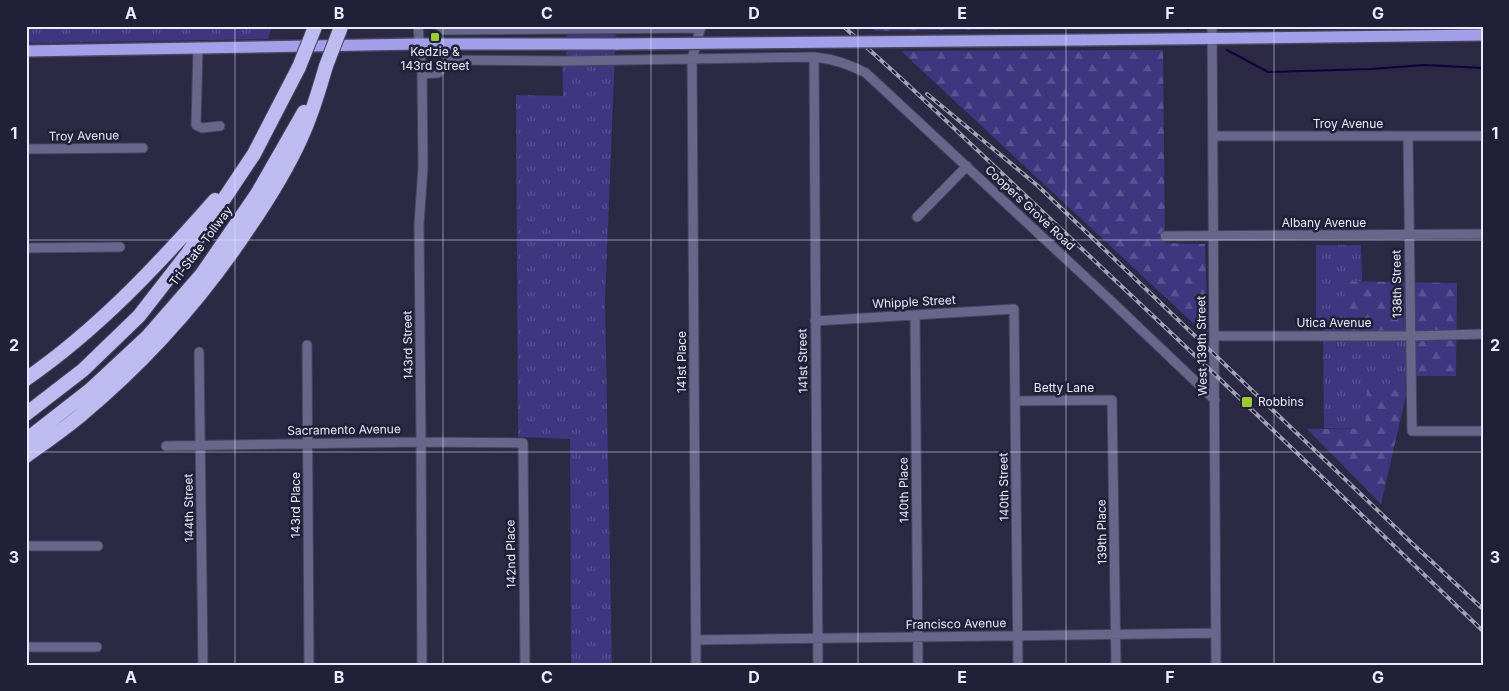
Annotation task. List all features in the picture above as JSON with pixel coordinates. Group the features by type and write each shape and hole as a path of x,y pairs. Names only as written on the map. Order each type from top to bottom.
{"highway":[{"name":"Tri-State Tollway","path":"26,414 83,370 139,316 188,253 254,154 299,67 315,26"},
{"name":"Tri-State Tollway","path":"26,440 90,390 112,370 148,336 202,274 257,194 303,113 326,66 342,26"},
{"path":"26,456 81,416 135,366 187,310 219,271 264,205 293,154 308,120 326,66"},
{"path":"26,379 84,334 148,274 254,154"}],"main road":[{"path":"26,51 418,44 1212,39 1411,31 1483,35"}],"street":[{"name":"143rd Street","path":"418,26 422,74 423,167 418,224 422,665"},
{"path":"440,26 444,30 567,27 701,27"},
{"name":"West 139th Street","path":"1212,26 1216,400 1216,665"},
{"name":"141st Place","path":"696,665 692,59 701,27"},
{"path":"198,48 196,126 202,128 220,126"},
{"name":"Coopers Grove Road","path":"422,74 438,73 445,64 453,60 566,61 814,57 842,62 866,72 1216,400"},
{"name":"141st Street","path":"814,57 818,665"},
{"name":"Troy Avenue","path":"1213,136 1483,136"},
{"name":"138th Street","path":"1408,136 1412,431 1483,431"},
{"name":"Troy Avenue","path":"26,150 142,148"},
{"path":"917,217 966,166"},
{"name":"Albany Avenue","path":"1165,236 1483,234"},
{"path":"26,248 120,247"},
{"name":"Whipple Street","path":"815,321 1014,310"},
{"name":"140th Street","path":"1014,310 1018,665"},
{"name":"140th Place","path":"915,315 918,665"},
{"name":"Utica Avenue","path":"1215,336 1483,334"},
{"name":"143rd Place","path":"306,345 309,665"},
{"name":"144th Street","path":"200,352 203,665"},
{"name":"Betty Lane","path":"1015,401 1112,400"},
{"name":"139th Place","path":"1112,400 1116,665"},
{"name":"Sacramento Avenue","path":"166,446 421,442 523,443"},
{"name":"142nd Place","path":"523,443 525,665"},
{"path":"26,546 98,546"},
{"name":"Francisco Avenue","path":"696,640 1216,633"},
{"path":"26,647 97,647"}],"green space":[{"path":"26,26 272,26 268,39 32,43 26,40"},
{"path":"567,26 616,26 605,301 612,665 571,665 570,439 518,437 516,95 563,96 562,61 566,61"},
{"path":"870,26 1177,26 1177,28 875,31"},
{"path":"1163,50 1165,243 1205,244 1208,337 901,51"},
{"path":"1316,245 1361,245 1362,281 1344,281 1410,336 1408,387 1365,428 1324,428 1323,329 1316,329"},
{"path":"1344,281 1457,283 1456,376 1411,376 1410,336 1345,336"},
{"path":"1367,387 1408,387 1381,504 1307,429 1365,428"}],"waterway":[{"path":"1183,26 1188,29"},
{"path":"1227,50 1268,72 1371,69 1424,65 1483,68"}],"railway":[{"path":"843,26 905,82 1205,365 1483,631"},
{"path":"927,94 1038,186 1483,609"}],"place":[{"name":"Kedzie & 143rd Street","path":"435,37"},
{"name":"Robbins","path":"1247,402"}]}
